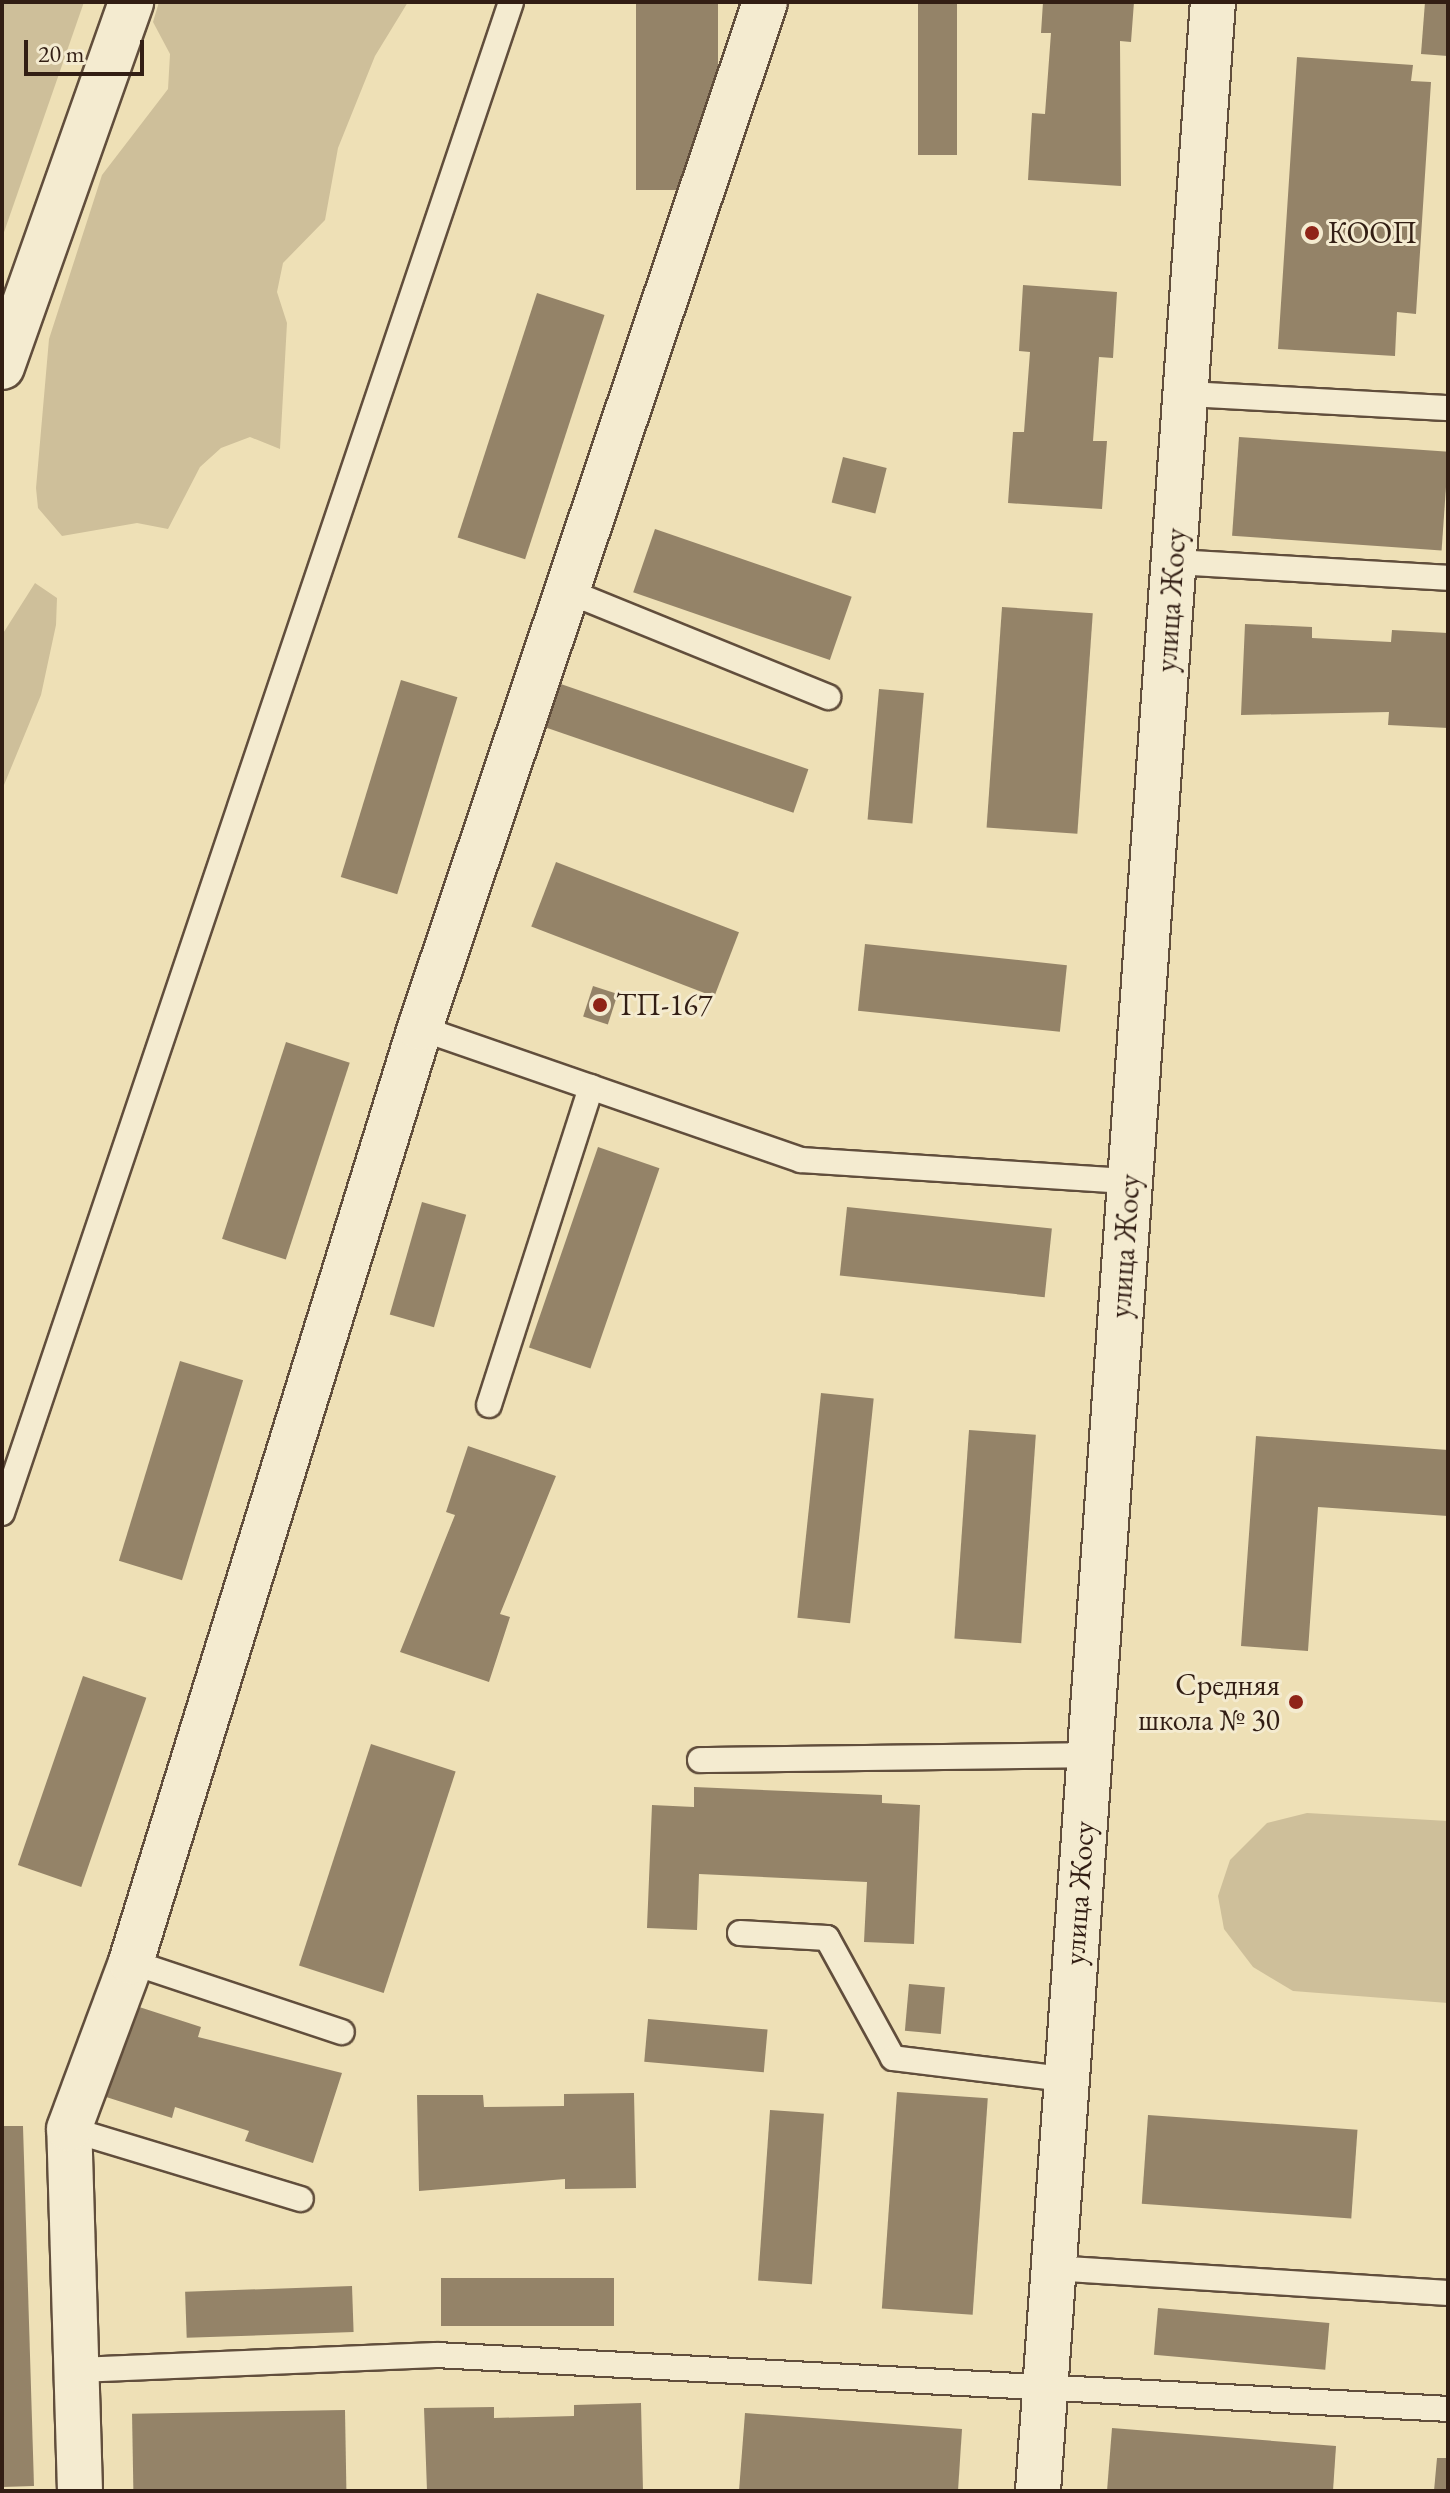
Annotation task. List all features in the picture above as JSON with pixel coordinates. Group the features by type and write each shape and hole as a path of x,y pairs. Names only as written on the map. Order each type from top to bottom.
{"street":[{"path":"2,367 131,2"},
{"path":"80,2491 69,2129 131,1962 420,1028 765,2"},
{"name":"улица Жосу","path":"1038,2491 1213,2"}],"lane":[{"path":"2,1513 511,2"},
{"path":"1186,394 1448,408"},
{"path":"1174,562 1448,578"},
{"path":"567,591 828,697"},
{"path":"420,1028 801,1160 1129,1181"},
{"path":"489,1405 591,1087"},
{"path":"700,1760 1089,1755"},
{"path":"740,1933 827,1938 893,2058 1065,2079"},
{"path":"131,1962 342,2032"},
{"path":"69,2129 301,2199"},
{"path":"1052,2268 1448,2293"},
{"path":"78,2370 436,2355 1044,2382 1448,2409"}],"shaded area":[{"path":"2,2 84,2 2,238"},
{"path":"159,2 408,2 375,56 338,148 325,220 283,263 277,292 287,323 280,449 250,437 221,448 200,467 168,529 137,523 62,536 38,508 36,488 49,339 102,175 168,89 170,54 153,22"},
{"path":"35,583 57,598 56,625 41,695 4,785 2,844 2,635"},
{"path":"1307,1813 1448,1821 1448,2003 1293,1991 1253,1967 1224,1929 1218,1896 1230,1860 1267,1823"}],"building":[{"path":"636,2 718,2 718,190 636,190"},
{"path":"918,2 957,2 957,155 918,155"},
{"path":"1043,2 1134,2 1131,42 1120,41 1121,186 1028,180 1032,113 1045,114 1051,33 1041,33"},
{"path":"1425,2 1448,2 1448,56 1421,54"},
{"path":"1297,57 1413,65 1411,81 1431,82 1416,314 1397,312 1395,356 1278,349"},
{"path":"1023,285 1117,292 1113,358 1099,357 1093,441 1107,441 1102,509 1008,503 1013,432 1024,432 1030,352 1019,351"},
{"path":"537,293 605,315 525,559 458,537"},
{"path":"1239,437 1448,452 1442,550 1232,536"},
{"path":"843,457 887,468 875,513 832,503"},
{"path":"655,529 852,597 830,660 633,592"},
{"path":"1002,607 1093,613 1077,834 987,827"},
{"path":"1245,624 1312,627 1312,638 1391,642 1392,630 1448,633 1448,728 1388,725 1389,712 1241,715"},
{"path":"401,680 457,697 397,894 341,877"},
{"path":"555,682 808,769 793,813 540,725"},
{"path":"879,689 924,693 912,823 868,820"},
{"path":"556,862 739,932 714,997 531,926"},
{"path":"865,944 1067,965 1060,1032 858,1011"},
{"name":"ТП-167","path":"593,986 618,994 608,1024 583,1016"},
{"path":"286,1042 350,1063 286,1260 222,1239"},
{"path":"598,1147 659,1168 590,1369 529,1347"},
{"path":"422,1202 466,1215 434,1327 390,1314"},
{"path":"847,1207 1052,1229 1045,1297 840,1276"},
{"path":"180,1361 243,1380 182,1580 119,1561"},
{"path":"821,1393 874,1399 850,1623 797,1618"},
{"path":"969,1430 1036,1435 1021,1643 954,1638"},
{"path":"1256,1436 1448,1450 1448,1516 1318,1507 1308,1651 1241,1646"},
{"path":"468,1446 556,1476 500,1614 510,1617 489,1682 400,1652 455,1515 446,1512"},
{"path":"83,1676 146,1698 81,1887 18,1865"},
{"path":"371,1744 456,1772 384,1993 299,1966"},
{"path":"694,1787 882,1795 882,1803 920,1805 914,1944 864,1942 867,1882 699,1874 697,1930 647,1928 652,1805 694,1807"},
{"path":"909,1984 945,1987 941,2034 905,2031"},
{"path":"133,2005 201,2027 198,2037 342,2073 313,2163 245,2141 249,2131 175,2107 172,2118 103,2096"},
{"path":"648,2019 768,2029 764,2072 644,2062"},
{"path":"897,2092 988,2098 973,2315 882,2308"},
{"path":"634,2093 636,2188 565,2189 565,2179 419,2191 417,2095 483,2095 484,2107 564,2106 564,2094"},
{"path":"770,2110 824,2114 812,2284 758,2281"},
{"path":"1148,2115 1357,2130 1351,2218 1142,2204"},
{"path":"2,2126 23,2126 34,2486 2,2487"},
{"path":"441,2278 614,2278 614,2326 441,2326"},
{"path":"352,2286 354,2332 187,2338 185,2292"},
{"path":"1158,2308 1329,2323 1325,2370 1154,2355"},
{"path":"641,2403 643,2491 427,2491 424,2408 494,2407 494,2418 574,2416 574,2405"},
{"path":"345,2410 346,2491 133,2491 132,2414"},
{"path":"745,2413 962,2429 958,2491 739,2491"},
{"path":"1112,2428 1336,2446 1333,2491 1107,2491"},
{"path":"1437,2458 1448,2458 1448,2491 1434,2491"}],"place":[{"name":"КООП","path":"1312,233"},
{"name":"ТП-167","path":"600,1005"},
{"name":"Средняя школа № 30","path":"1296,1702"}]}
